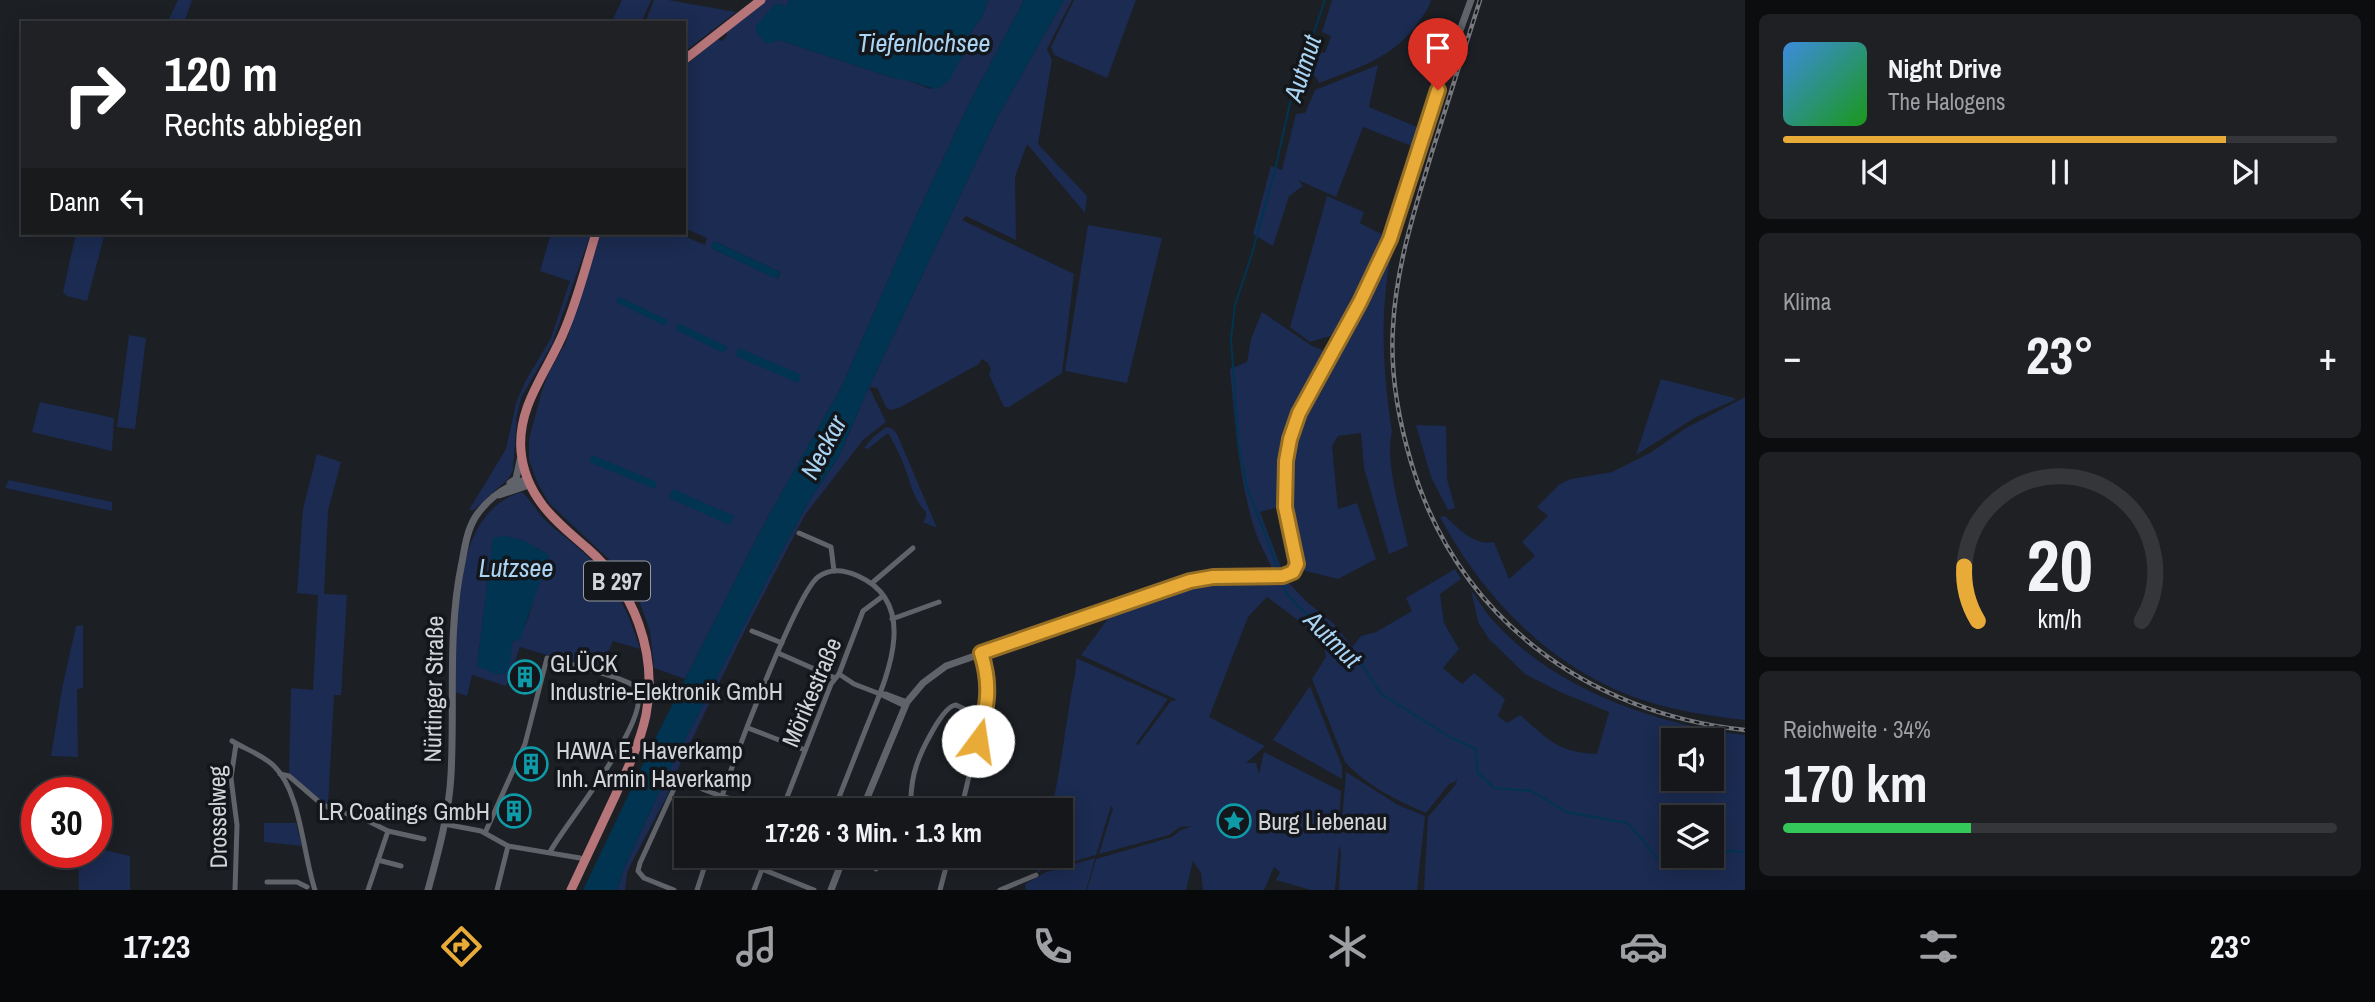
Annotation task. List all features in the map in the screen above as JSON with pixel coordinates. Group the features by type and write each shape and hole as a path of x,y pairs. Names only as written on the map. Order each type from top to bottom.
{"main road":[{"path":"686,58 761,0"},
{"name":"B 297","path":"571,890 642,732 649,690 648,662 637,617 621,587 598,559 546,512 528,482 521,454 522,423 527,404 566,327 595,235"}],"street":[{"path":"867,798 906,704 918,688 946,666 1196,579 1270,577 1293,572 1297,564 1285,507 1286,461 1290,439 1299,413 1360,302 1390,239 1422,136 1471,0"},
{"path":"507,486 516,479 521,454"},
{"path":"495,496 528,482"},
{"name":"Nürtinger Straße","path":"428,890 444,824 451,777 454,602 469,531 476,516 507,486 528,482"},
{"path":"799,533 831,547 834,570"},
{"path":"872,583 913,548"},
{"path":"721,796 782,643 812,583 821,575 834,570 851,572 872,583 883,596 895,636 894,652 880,694 839,798"},
{"name":"Mörikestraße","path":"787,798 863,611 883,596"},
{"path":"892,619 939,602"},
{"path":"752,631 782,643"},
{"path":"778,653 906,704"},
{"path":"964,798 984,718 988,684 981,653"},
{"path":"485,833 525,744 547,658 628,682 637,689 640,699 635,715 605,774 550,852"},
{"path":"912,798 916,766 948,707 956,705 984,718"},
{"path":"748,728 806,750"},
{"name":"Drosselweg","path":"235,890 237,842 231,778 234,743 270,762 280,774"},
{"path":"280,774 294,780 323,805 364,819 388,831 424,839"},
{"path":"280,774 287,786 302,834 310,888"},
{"path":"674,890 644,878 638,871 678,780 728,798"},
{"path":"444,824 485,833 508,846 580,858"},
{"path":"368,890 388,831"},
{"path":"497,890 508,846"},
{"path":"378,860 401,866"},
{"path":"698,890 704,868"},
{"path":"831,890 839,868"},
{"path":"940,890 946,868"},
{"path":"754,890 762,870 814,890"},
{"path":"1000,890 1036,875"},
{"path":"267,882 297,882 310,888"}],"shaded area":[{"path":"178,0 192,0 185,21 168,21"},
{"path":"622,0 651,0 642,21 612,21"},
{"path":"654,0 736,12 686,50 686,21 646,21"},
{"path":"765,0 789,0 775,41 779,40 896,79 905,79 930,89 965,51 967,38 982,17 988,0 1024,0 969,104 916,216 842,386 764,524 685,679 654,668 650,631 638,598 615,565 549,503 529,460 529,439 541,394 548,374 566,342 600,235 682,235 705,245 707,238 686,229 686,65 716,39 722,41 727,36 727,31","holes":["714,241 780,272 778,279 711,248"]},
{"path":"1064,0 1072,0 1047,49 1052,60 1038,144 1087,196 1085,213 1027,144 1015,177 1016,240 966,216 962,220 1074,274 1062,373 1009,407 1004,407 989,375 991,369 982,359 979,364 899,408 890,410 877,388 869,387 997,118"},
{"path":"1074,0 1136,0 1107,78 1054,55 1051,47"},
{"path":"1332,0 1431,0 1414,28 1394,48 1371,62 1319,83 1316,77 1309,73 1318,51 1325,53 1331,36 1322,32"},
{"path":"1378,65 1369,107 1417,127 1412,146 1363,127 1336,197 1298,180 1303,186 1289,196 1273,246 1253,234 1271,166 1282,170 1296,114 1305,113 1315,90"},
{"path":"1327,196 1364,212 1360,223 1383,235 1334,335 1310,342 1290,327"},
{"path":"1088,225 1162,238 1127,383 1065,371"},
{"path":"76,235 104,235 87,301 67,296 63,292"},
{"path":"550,235 590,235 552,344 521,398 513,470 509,478 474,510 469,510 506,449 516,403 551,338 570,281 540,271"},
{"path":"1394,240 1384,312 1384,360 1392,432 1390,458 1408,546 1389,554 1364,468 1361,433 1338,436 1332,446 1338,509 1357,503 1376,559 1338,579 1298,569 1289,509 1288,474 1302,415"},
{"path":"1262,312 1312,346 1325,351 1304,389 1289,425 1280,463 1278,507 1260,512 1282,570 1273,571 1256,534 1247,502 1230,369 1247,362 1251,339"},
{"path":"129,335 146,338 135,429 117,427"},
{"path":"1661,379 1735,400 1696,417 1636,455"},
{"path":"869,387 886,422 863,440 805,515 741,638 666,798 631,864 625,890 617,890 624,868 669,771 785,545 809,501 838,458"},
{"path":"1745,397 1745,720 1692,713 1640,699 1608,686 1549,650 1499,602 1457,547 1440,517 1445,516 1473,539 1494,542 1509,579 1535,556 1522,542 1548,516 1537,507 1560,484 1571,479 1612,472 1650,453 1686,428"},
{"path":"40,402 114,418 112,451 32,432"},
{"path":"1416,425 1446,426 1447,479 1455,508 1448,510 1431,477"},
{"path":"886,427 897,434 937,528 923,522 926,512 914,494 901,458 888,433 868,449 864,448"},
{"path":"317,454 341,462 328,511 324,594 347,595 341,695 334,695 328,805 289,776 291,688 313,690 318,595 297,593 303,509"},
{"path":"9,480 112,502 112,511 5,488"},
{"path":"522,492 546,521 594,563 619,597 640,649 613,641 601,671 520,647 506,686 472,675 467,696 455,692 457,608 462,577 469,548 481,523 498,504","holes":["506,536 540,549 532,607 523,629 508,646 477,666 488,579"]},
{"path":"1455,569 1461,579 1440,594 1444,623 1459,649 1443,668 1462,684 1474,673 1505,699 1498,716 1507,723 1520,715 1554,743 1572,751 1597,754 1609,712 1525,674 1489,639 1478,622 1471,590 1489,616 1514,641 1573,682 1640,712 1702,728 1661,728 1661,791 1724,791 1724,732 1745,735 1745,890 1424,890 1428,817 1456,784 1457,778 1426,813 1382,792 1354,771 1345,762 1312,679 1326,657 1322,638 1267,597 1248,617 1209,717 1265,746 1246,763 1256,763 1259,774 1264,752 1341,791 1339,819 1342,821 1346,772 1398,805 1425,816 1417,890 1339,890 1339,846 1335,890 1311,890 1276,880 1280,872 1274,867 1264,890 1203,890 1201,873 1193,861 1186,890 1087,890 1096,859 1172,837 1192,826 1180,827 1169,835 1099,854 1113,808 1111,806 1096,855 1073,862 1073,798 1053,798 1076,658 1168,699 1136,744 1138,745 1171,701 1177,700 1081,655 1116,608 1205,579 1283,577 1307,602 1334,624 1352,647 1361,636 1376,632 1412,611 1406,598"},
{"path":"83,625 83,688 77,689 78,757 51,756 76,626"},
{"path":"1310,686 1342,766 1342,779 1273,740"},
{"path":"264,823 296,823 302,846 264,842"},
{"path":"112,852 130,856 130,890 79,890 78,868 112,868"},
{"path":"1095,858 1086,890 1026,890 1025,884 1046,872 1073,868 1073,864"}],"water":[{"name":"Tiefenlochsee","path":"789,0 988,0 982,17 967,38 965,51 950,79 939,89 896,79 779,40 766,43 756,32 756,26 775,4 786,7"},
{"name":"Neckar","path":"1024,0 1064,0 997,118 838,458 809,501 785,545 669,771 624,868 617,890 583,890 655,739 764,524 842,386 916,216 969,104"},
{"path":"714,241 780,272 777,279 711,248"},
{"path":"619,297 668,320 665,326 616,302"},
{"path":"678,323 728,347 724,353 676,330"},
{"path":"739,348 802,375 798,383 736,356"},
{"path":"592,455 657,482 655,489 589,462"},
{"path":"673,489 734,516 730,525 669,498"},
{"name":"Lutzsee","path":"506,536 525,541 549,555 520,640 512,642 511,660 505,674 496,674 477,666 493,538"}],"waterway":[{"name":"Autmut","path":"1280,573 1247,487 1238,441 1231,339 1235,305 1275,170 1290,103 1325,0"},
{"name":"Autmut","path":"1281,578 1286,593 1300,608 1331,631 1359,660 1381,694 1450,737 1476,749 1477,772 1494,788 1532,791 1566,812 1627,823 1662,865 1685,870 1729,851 1745,852"}],"railway":[{"path":"1480,0 1419,195 1398,282 1392,344 1394,378 1402,429 1411,462 1432,517 1460,567 1495,610 1536,648 1582,679 1632,703 1687,720 1745,730"}],"place":[{"name":"GLÜCK Industrie-Elektronik GmbH","path":"525,677"},
{"name":"HAWA E. Haverkamp Inh. Armin Haverkamp","path":"531,764"},
{"name":"LR Coatings GmbH","path":"514,811"},
{"name":"Burg Liebenau","path":"1234,821"}],"route":[{"path":"978,741 988,696 981,653 1190,581 1213,577 1283,576 1289,575 1295,569 1297,557 1289,530 1284,484 1290,439 1299,413 1360,302 1390,239 1438,90"}]}
